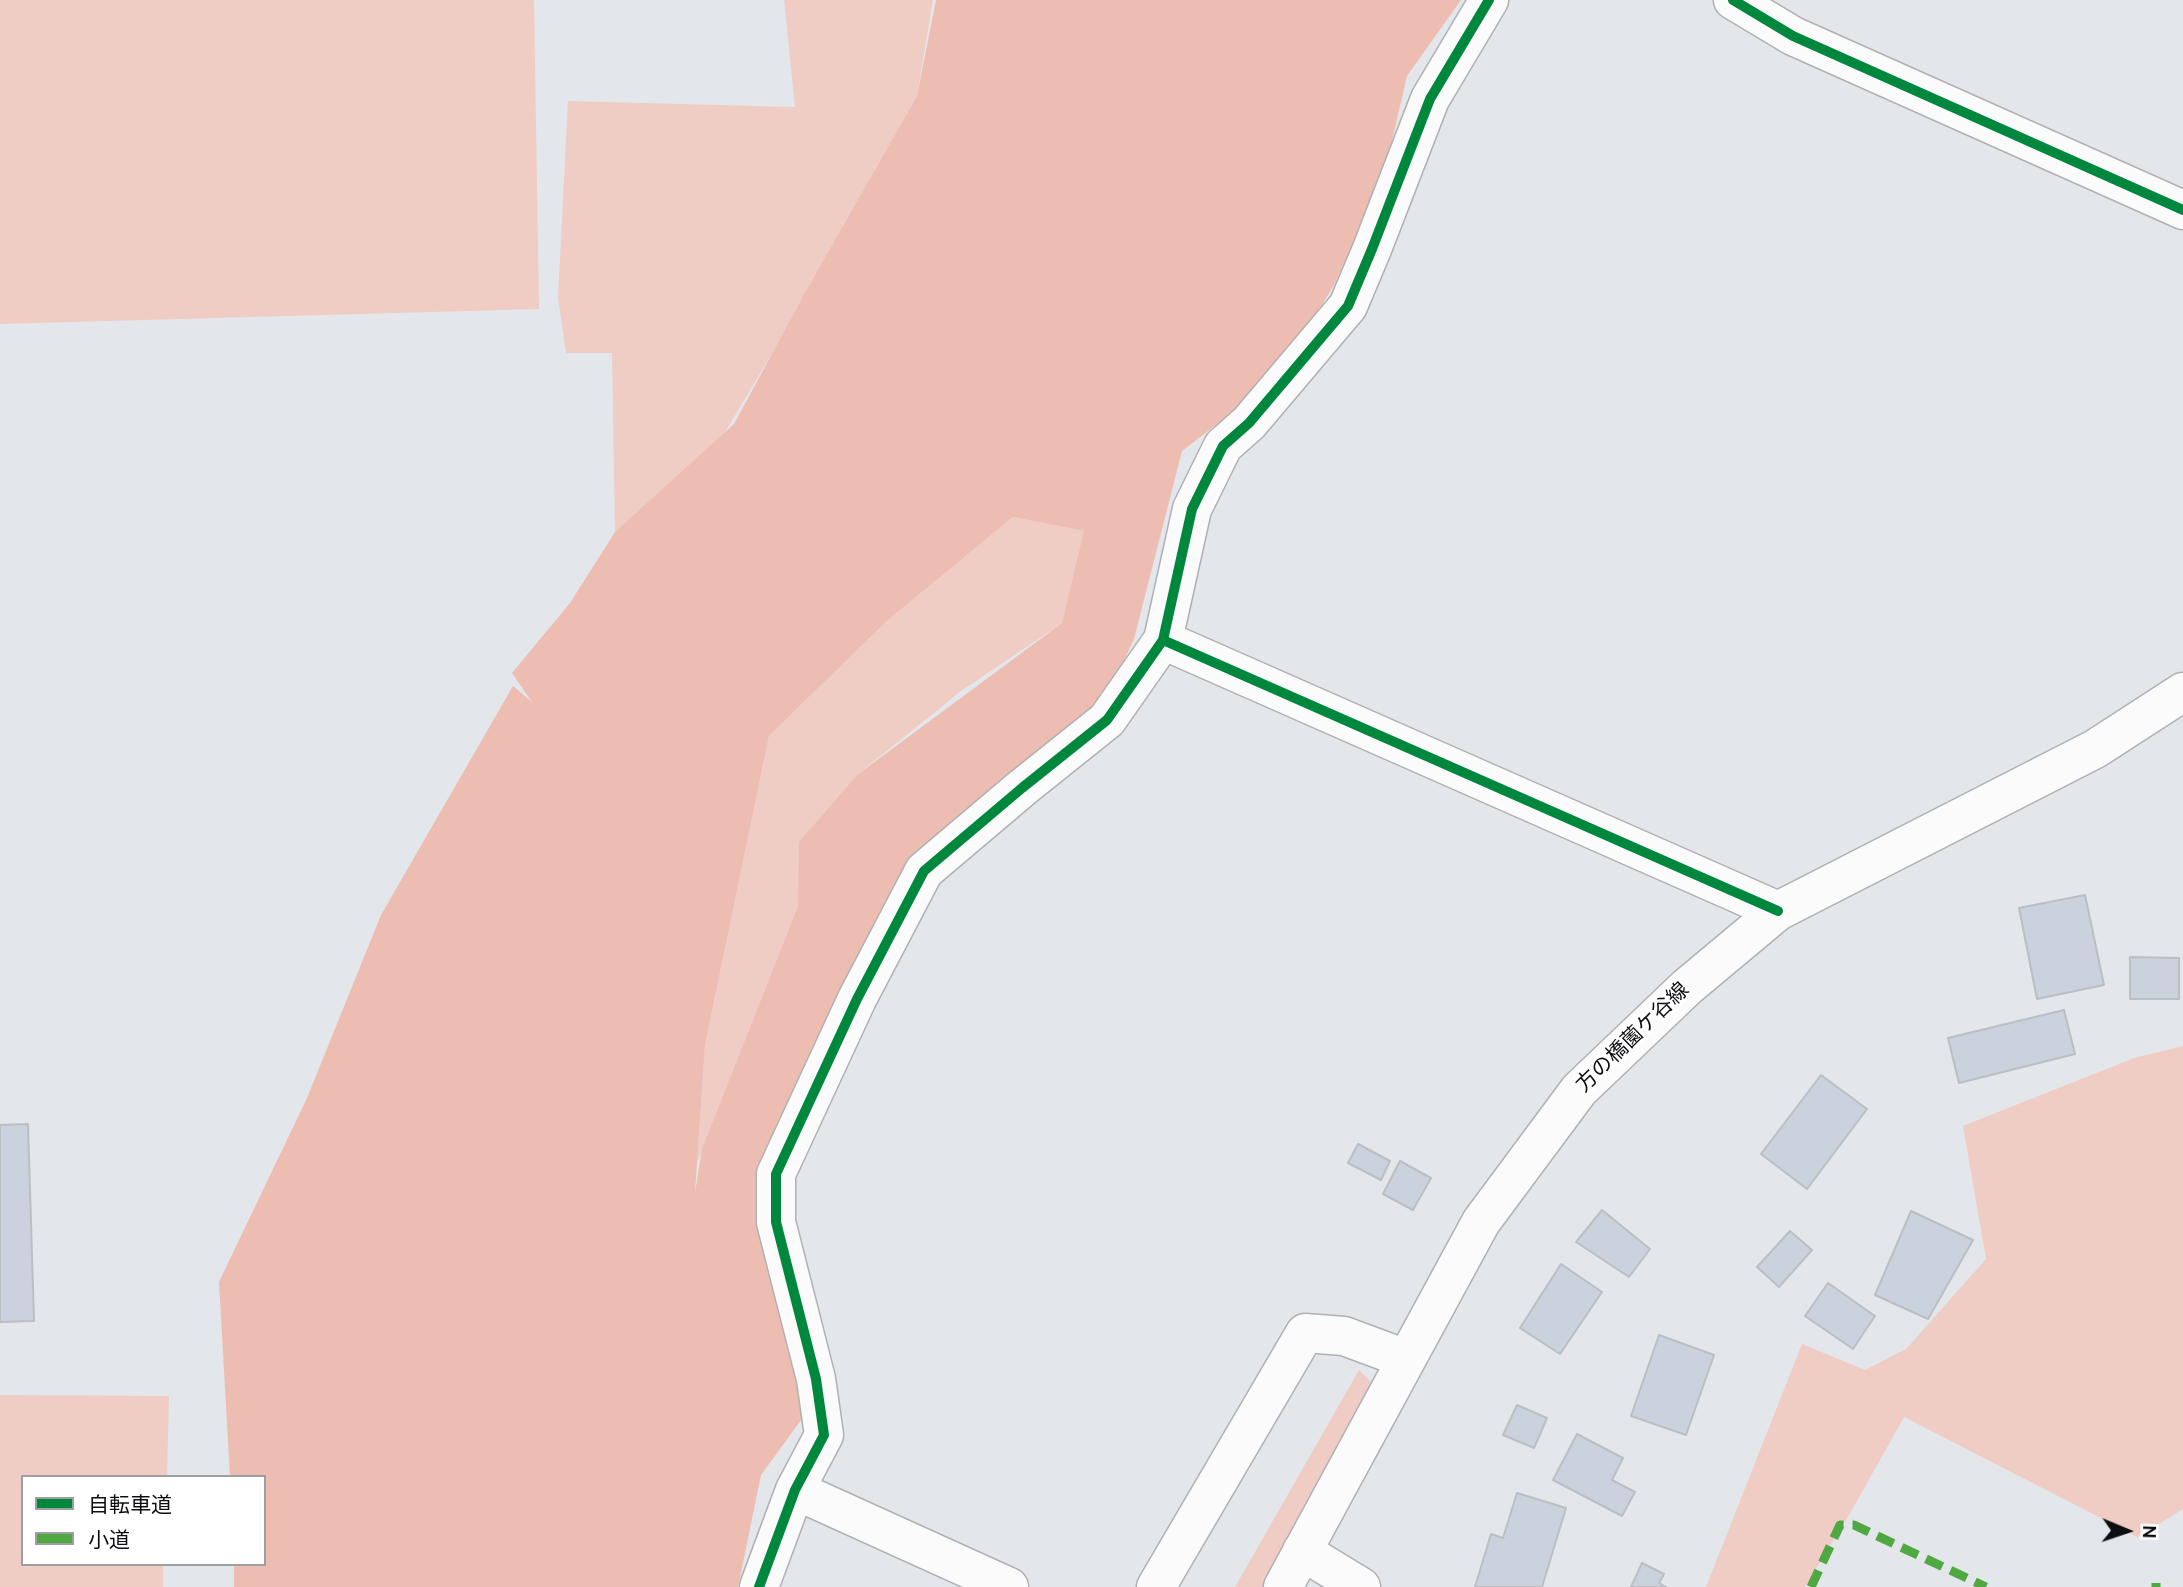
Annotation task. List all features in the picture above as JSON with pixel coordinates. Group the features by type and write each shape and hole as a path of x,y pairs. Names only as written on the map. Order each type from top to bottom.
{"street":[{"path":"759,1587 795,1490 824,1435 816,1380 776,1222 776,1174 857,999 924,871 1021,788 1107,720 1163,640 1192,509 1223,446 1250,424 1348,306 1430,99 1489,0"},
{"path":"1733,0 1793,36 2183,210"},
{"path":"1163,640 1778,911"},
{"name":"方の橋薗ケ谷線","path":"1283,1587 1481,1222 1579,1090 1687,987 1778,911 2095,749 2183,692"},
{"path":"1156,1587 1305,1333 1344,1336 1406,1359"},
{"path":"795,1490 1009,1587"},
{"path":"1302,1551 1362,1587"}],"shaded area":[{"path":"0,0 534,0 539,309 0,324"},
{"path":"784,0 933,0 917,96 776,347 703,469 615,532 612,353 566,353 558,298 568,101 795,107"},
{"path":"936,0 1461,0 1407,76 1384,175 1334,285 1277,378 1182,451 1134,639 1102,708 953,839 776,1174 812,1405 761,1475 738,1587 234,1587 234,1566 266,1566 266,1475 230,1475 219,1282 307,1098 381,915 513,686 532,702 512,673 570,603 615,532 734,424 917,96","holes":["1013,517 1084,531 1062,623 857,775 799,842 798,906 702,1149 695,1193 705,1045 769,736 888,620"]},
{"path":"1013,517 1085,531 1062,623 961,691 857,775 804,837 798,906 697,1163 705,1045 769,736 888,620"},
{"path":"2183,1046 2183,1509 2138,1537 1904,1417 1805,1587 1706,1587 1802,1344 1865,1370 1906,1349 1986,1259 1963,1126 2134,1058"},
{"path":"1359,1370 1375,1386 1264,1587 1235,1587"},
{"path":"0,1395 169,1396 167,1475 21,1475 21,1566 163,1566 163,1587 0,1587"}],"building":[{"path":"2085,895 2104,985 2037,999 2019,908"},
{"path":"2130,957 2179,958 2179,999 2130,999"},
{"path":"2064,1010 2075,1054 1959,1083 1948,1038"},
{"path":"1821,1075 1867,1109 1807,1189 1761,1154"},
{"path":"28,1124 34,1321 0,1322 0,1125"},
{"path":"1358,1144 1390,1161 1381,1180 1348,1163"},
{"path":"1400,1161 1431,1178 1413,1210 1383,1194"},
{"path":"1602,1210 1650,1249 1629,1277 1576,1242"},
{"path":"1911,1211 1973,1240 1928,1319 1875,1295"},
{"path":"1790,1231 1812,1250 1779,1287 1757,1267"},
{"path":"1561,1264 1602,1292 1560,1354 1520,1328"},
{"path":"1828,1283 1875,1316 1853,1349 1805,1316"},
{"path":"1659,1335 1714,1355 1686,1435 1631,1416"},
{"path":"1517,1405 1547,1418 1534,1448 1503,1435"},
{"path":"1577,1434 1623,1458 1612,1480 1635,1492 1622,1516 1553,1480"},
{"path":"1517,1493 1566,1508 1542,1587 1475,1587 1491,1534 1503,1538"},
{"path":"1642,1563 1664,1574 1659,1583 1666,1587 1631,1587"}],"marked path":[{"path":"1811,1587 1840,1525 1854,1525 1986,1587"}],"cycle path":[{"path":"759,1587 795,1490 824,1435 816,1379 776,1222 776,1174 857,999 924,871 1107,720 1163,640 1192,509 1223,446 1249,423 1348,306 1430,99 1489,0"},
{"path":"1733,0 1793,36 2183,210"},
{"path":"1163,640 1778,911"}]}
